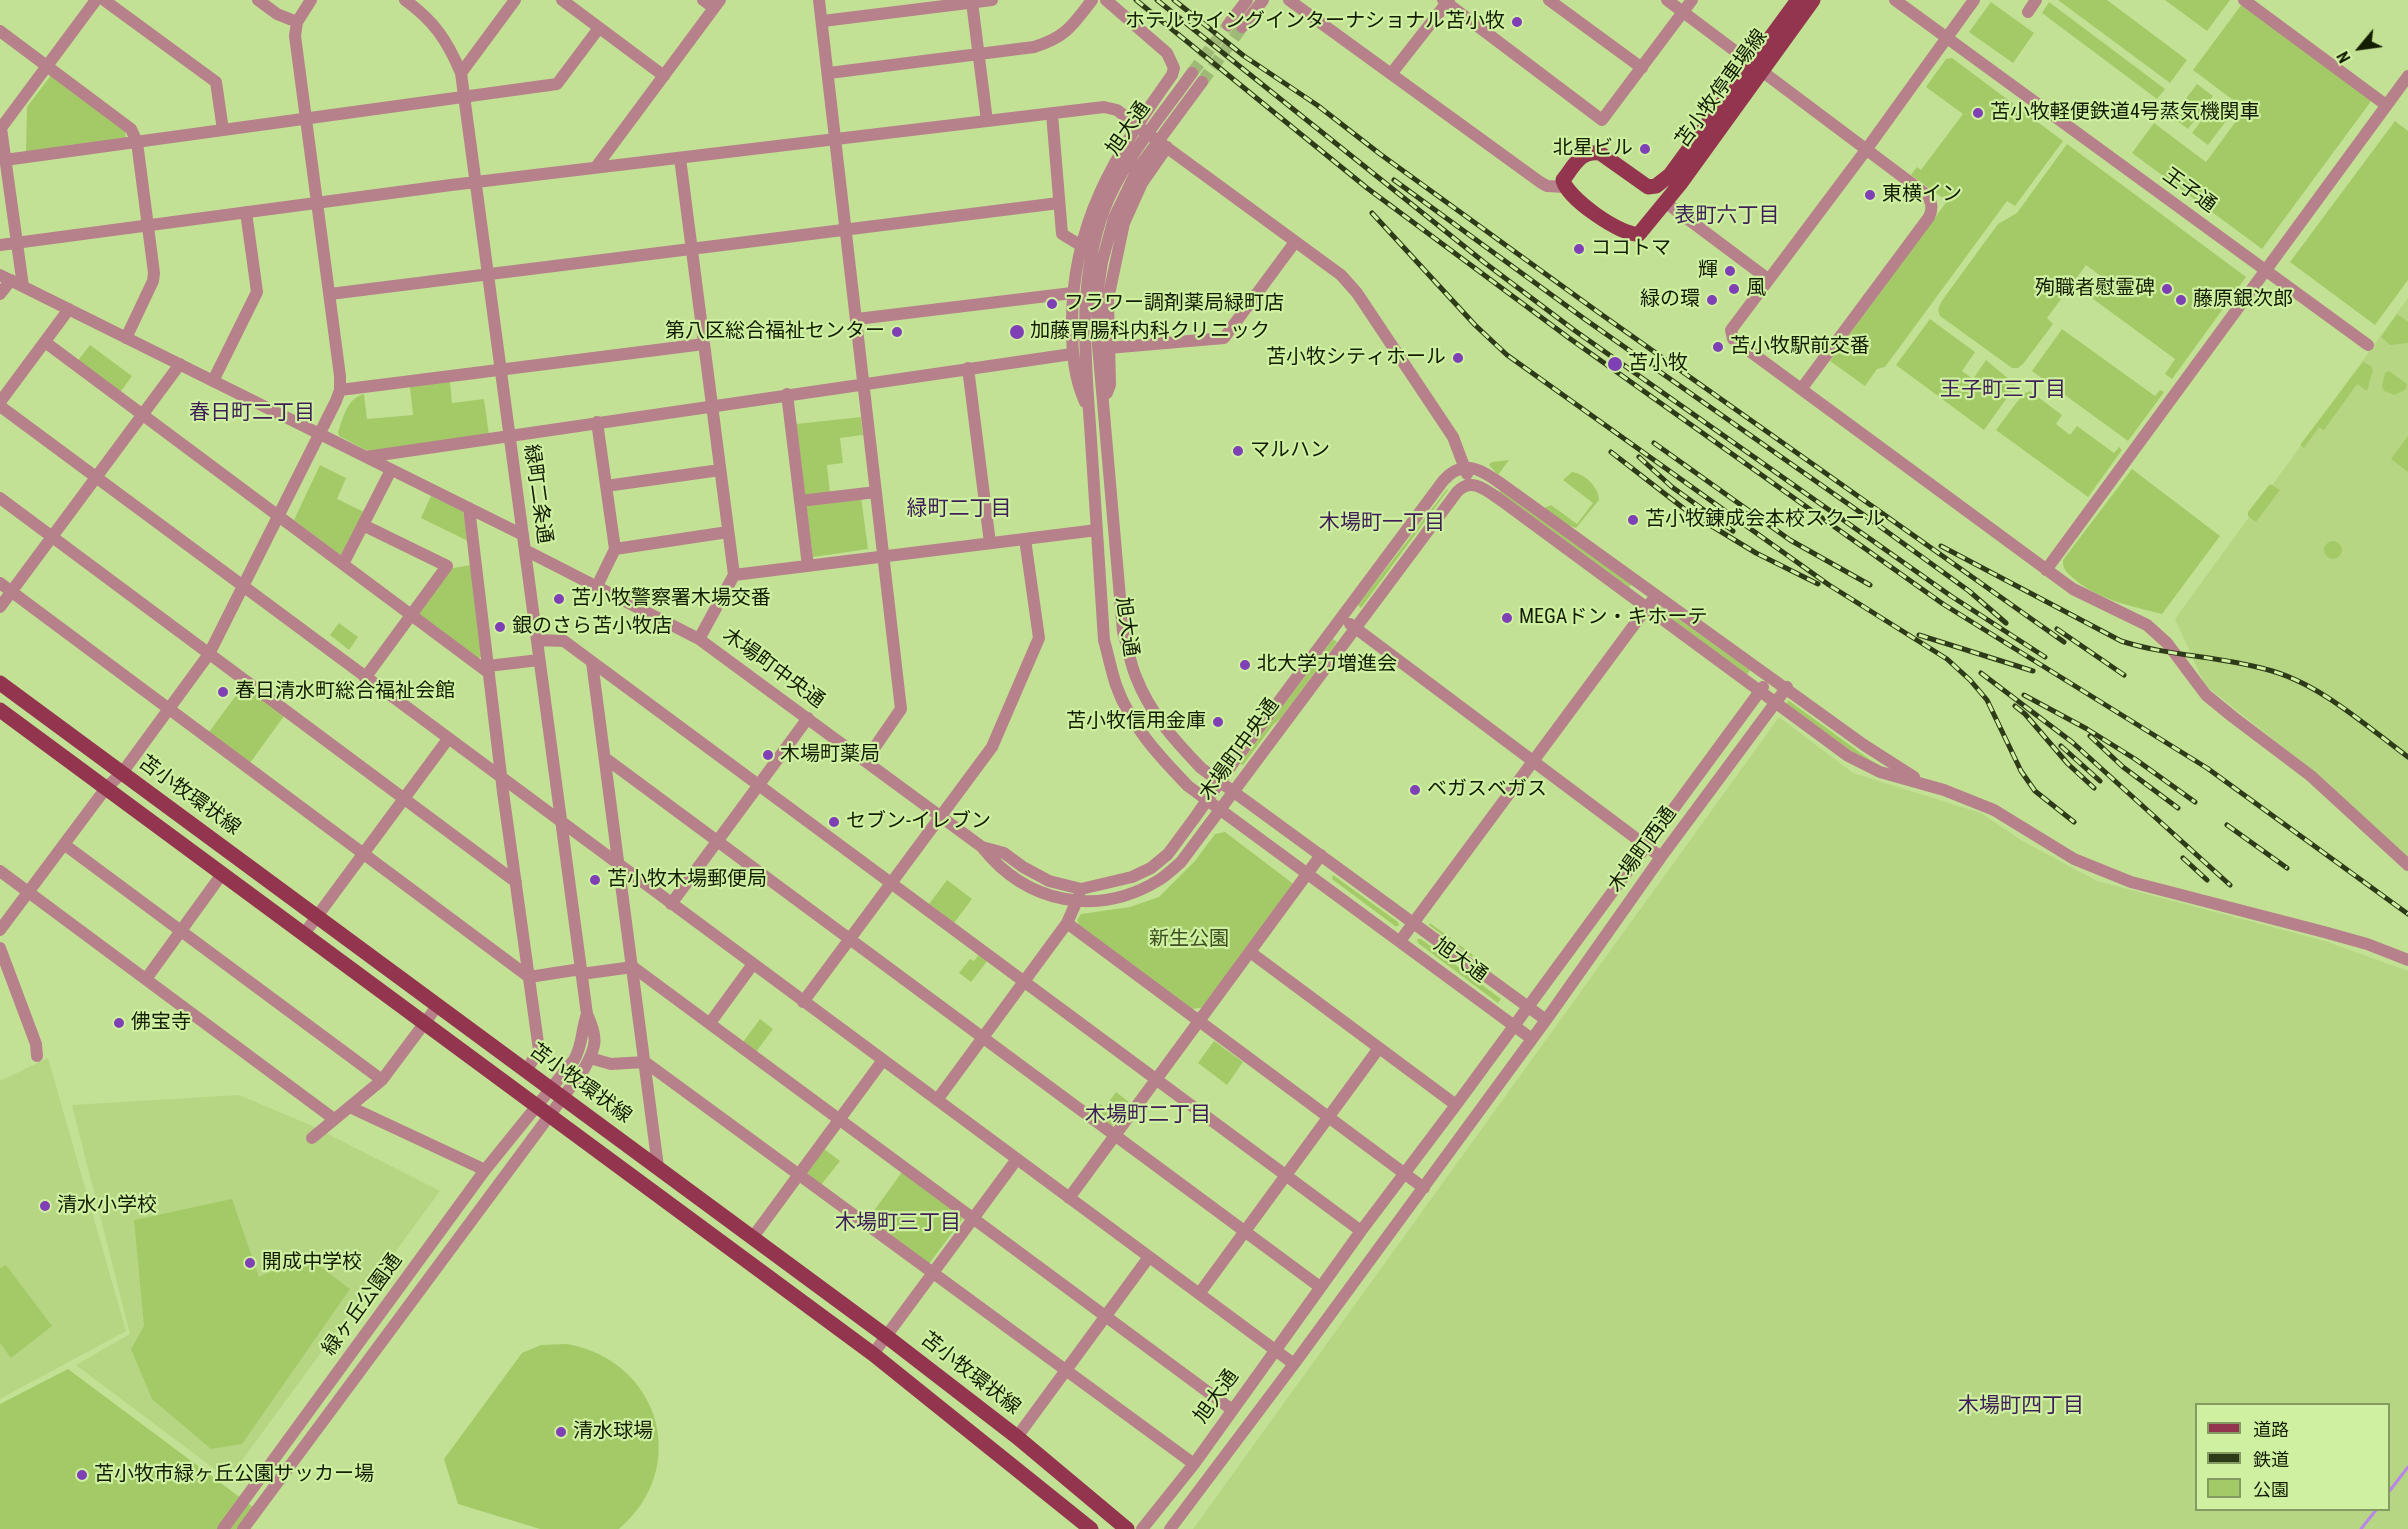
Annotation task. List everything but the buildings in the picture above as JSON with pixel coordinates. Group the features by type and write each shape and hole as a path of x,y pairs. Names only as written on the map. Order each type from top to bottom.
{"main road":[{"name":"苫小牧停車場線","path":"1798,0 1756,67 1665,201 1639,234 1631,235 1619,230 1579,201 1565,187 1563,180 1582,155 1590,152 1600,153 1648,187 1656,186 1670,175 1756,67 1813,0"},
{"name":"苫小牧環状線","path":"0,683 886,1336 1017,1437 1127,1529"},
{"path":"0,710 873,1354 1091,1529"}],"street":[{"path":"23,286 1,128 96,0"},
{"path":"104,0 216,82 223,130"},
{"path":"258,0 278,14 297,22"},
{"path":"0,930 106,788 122,773 209,654 340,390 330,294 295,36 297,22 310,0"},
{"name":"緑町二条通","path":"405,0 426,16 441,33 461,73 560,822 587,1014 595,1031 596,1044 590,1058 557,1094 536,1105"},
{"path":"461,73 515,0"},
{"path":"562,0 664,76"},
{"path":"596,167 717,4 704,0"},
{"path":"819,0 837,139 901,709 866,760"},
{"path":"823,21 992,0"},
{"path":"829,73 1034,47 1055,41 1071,28 1092,0"},
{"path":"1089,411 1079,389 1072,354 1072,293 1080,245 1092,210 1113,165 1140,127 1174,68 1167,53 1106,0"},
{"path":"1228,25 1247,0"},
{"path":"1242,27 1263,0"},
{"path":"1289,0 1547,186 1565,187"},
{"path":"1549,0 1642,68"},
{"path":"1667,0 1927,195 1932,202 1929,217 1802,388"},
{"path":"1391,74 1446,1 1602,120 1692,0"},
{"name":"王子通","path":"1895,0 2368,345"},
{"path":"1974,0 1866,150 1731,330 1733,339 2073,589 2147,625 2167,643 2206,695 2311,776 2408,865"},
{"path":"2028,12 2036,0"},
{"path":"2244,0 2386,105"},
{"path":"962,2 978,54 987,121"},
{"path":"5,160 557,84 599,28"},
{"path":"0,32 131,129 137,142 153,280 126,338"},
{"name":"旭大通","path":"1192,73 1120,175 1104,209 1093,244 1085,292 1085,347 1104,640 1116,685 1131,715 1154,750 1188,786 1532,1039"},
{"path":"2046,570 2408,76"},
{"name":"旭大通","path":"1202,82 1137,170 1114,218 1102,262 1097,295 1098,345 1123,632 1136,676 1149,706 1169,734 1201,768 1546,1020"},
{"path":"0,245 596,167 1104,107 1117,110 1341,275 1357,293 1453,436 1471,484 1481,486 1848,756 1880,772 1928,786 1994,810 2074,859 2131,882 2335,935 2408,960"},
{"path":"1052,114 1062,234 1080,245"},
{"path":"1104,410 1110,385 1108,299 1124,224 1142,183 1164,145"},
{"path":"680,158 734,575 699,639"},
{"path":"1665,201 1768,279"},
{"path":"330,294 1059,203"},
{"path":"213,381 257,292 246,212"},
{"path":"1108,348 1224,338 1295,242"},
{"path":"0,294 5,278 23,286 523,535"},
{"path":"857,320 1072,293"},
{"path":"69,309 0,404 501,779 1294,1364"},
{"path":"45,342 412,615 489,669 539,660"},
{"path":"340,390 704,345"},
{"path":"366,457 509,434 1072,354"},
{"path":"0,608 180,364"},
{"path":"968,368 990,543"},
{"path":"787,394 808,566"},
{"path":"597,422 615,549 597,586"},
{"path":"1465,468 1481,470 1494,478 1770,678 1787,687 1864,745 1928,786"},
{"name":"木場町中央通","path":"1079,895 1132,877 1151,868 1168,854 1443,481 1454,471 1465,468"},
{"path":"343,564 391,470"},
{"path":"606,486 720,470"},
{"name":"木場町中央通","path":"525,550 699,639 982,846 1004,853 1023,867 1079,895 1108,899 1138,890 1160,879 1181,862 1457,492 1471,484"},
{"path":"800,501 876,492"},
{"path":"0,498 516,882"},
{"path":"469,508 501,779 539,1050 526,1071"},
{"path":"363,525 447,566 366,678"},
{"path":"734,575 1097,530"},
{"path":"615,549 728,532"},
{"path":"803,1002 992,747 1039,638 1025,539"},
{"path":"0,583 528,977 633,967 1231,1409"},
{"path":"1400,941 1656,595"},
{"path":"1341,617 1661,857"},
{"path":"537,640 564,641 1361,1231"},
{"path":"592,662 658,1167"},
{"name":"木場町西通","path":"1528,1007 1770,678"},
{"name":"木場町西通","path":"1546,1020 1661,857 1787,687"},
{"path":"671,904 808,718"},
{"path":"304,934 448,739"},
{"path":"605,758 1320,1287"},
{"path":"65,845 382,1080"},
{"path":"1069,1198 1321,855"},
{"path":"0,872 334,1119"},
{"path":"146,979 222,874"},
{"path":"937,1100 1067,923 1079,895"},
{"path":"1067,923 1424,1188"},
{"path":"0,948 36,1044 37,1056"},
{"path":"1250,952 1456,1105"},
{"path":"710,1023 753,964"},
{"path":"312,1137 382,1080 438,1005"},
{"name":"旭大通","path":"1142,1529 1194,1464 1320,1287 1528,1007"},
{"name":"緑町二条通","path":"549,1115 557,1094 579,1052 582,1042 581,1029 587,1014"},
{"path":"1170,1529 1546,1020"},
{"path":"1198,1294 1379,1048"},
{"path":"590,1058 611,1064 645,1062 1194,1464"},
{"path":"753,1238 883,1060"},
{"name":"緑ヶ丘公園通","path":"223,1529 485,1170 536,1105"},
{"path":"350,1107 485,1170"},
{"name":"緑ヶ丘公園通","path":"243,1529 549,1115"},
{"path":"873,1354 1017,1159"},
{"path":"1017,1437 1149,1257"}],"shaded area":[{"path":"2408,298 2408,860 2323,779 2205,685 2175,619"},
{"path":"1779,717 1853,773 1981,813 2021,840 2097,881 2325,941 2408,971 2408,1529 1193,1529"},
{"name":"清水小学校","path":"48,1058 126,1331 0,1399 0,1081"},
{"name":"開成中学校","path":"239,1095 310,1125 440,1191 228,1479 76,1365 130,1334 72,1105"}],"green space":[{"path":"2058,0 2107,0 2187,60 2170,83"},
{"path":"2165,0 2230,0 2207,31"},
{"path":"1991,2 2034,33 2013,63 1969,32"},
{"path":"2049,2 2165,89 2157,99 2042,13"},
{"path":"2242,4 2372,100 2262,249 2132,153 2154,123 2206,162 2245,109 2193,70"},
{"path":"1952,58 2063,141 2015,206 2007,201 1885,367 1877,369 1865,386 1830,361 1947,201 1911,175 1917,167 1921,170 1963,114 1926,87 1946,59"},
{"path":"52,74 125,131 126,139 26,152 27,107"},
{"path":"2197,84 2213,96 2188,129 2172,117"},
{"path":"2217,100 2233,112 2208,145 2192,133"},
{"path":"2395,121 2408,131 2408,280 2375,325 2290,262"},
{"path":"2067,144 2246,277 2172,379 2165,374 2175,359 2089,296 2102,277 2086,265 2047,318 2053,324 2018,368 2012,368 1940,316 1938,310 1941,302 1998,224 2017,213"},
{"path":"2397,314 2408,322 2408,343 2390,345 2381,337"},
{"path":"1930,319 1975,352 1962,371 1973,379 1986,360 2016,385 1984,430 1896,365"},
{"path":"2062,329 2155,396 2160,390 2164,392 2128,441 2032,371"},
{"path":"90,345 132,376 119,394 76,363"},
{"path":"2363,362 2371,366 2373,370 2367,391 2357,384 2324,430 2319,427 2304,448 2300,445"},
{"path":"2389,371 2407,384 2406,389 2395,395 2384,391 2382,386 2385,373"},
{"path":"450,381 452,403 484,399 489,435 370,452 339,436 338,432 349,404 358,396 364,394 367,419 413,415 410,387"},
{"path":"2030,391 2062,415 2056,424 2070,435 2077,426 2114,453 2119,447 2122,450 2088,497 1996,430 2023,394"},
{"path":"861,417 863,435 840,438 843,463 827,465 830,493 805,496 796,424"},
{"path":"2408,436 2408,472 2391,459"},
{"path":"1509,460 1498,475 1489,465 1492,462"},
{"path":"320,465 346,478 337,499 364,512 343,554 340,555 294,520"},
{"path":"2132,469 2220,536 2162,614 2097,594 2069,575 2063,564 2063,560"},
{"path":"1572,472 1582,475 1590,482 1597,490 1599,500 1576,528 1567,525 1544,508 1551,505 1577,524 1593,503 1563,480"},
{"path":"2270,484 2280,490 2256,522 2248,516 2248,512"},
{"path":"1448,490 1361,608 1358,605"},
{"path":"1500,490 1632,584 1629,587 1499,492"},
{"path":"431,496 463,511 468,541 421,518"},
{"path":"861,497 868,549 813,557 806,504"},
{"path":"2329,541 2337,541 2342,546 2340,557 2329,559 2324,554 2324,546"},
{"path":"471,565 482,656 477,659 415,614 448,569"},
{"path":"1661,607 1750,670 1747,675 1660,610"},
{"path":"339,623 358,637 349,650 330,635"},
{"path":"1333,639 1337,642 1281,718 1273,725 1243,765 1240,764"},
{"path":"243,686 284,716 250,763 209,732"},
{"path":"1788,700 1887,770 1854,753 1787,704"},
{"name":"新生公園","path":"1225,832 1296,886 1206,1007 1192,1009 1080,927 1077,920 1081,914 1130,907 1159,897 1195,861 1215,834"},
{"path":"1333,875 1398,922 1399,926 1395,926 1332,879"},
{"path":"947,880 972,899 954,923 929,904"},
{"path":"1430,923 1473,955 1472,957 1429,925"},
{"path":"1417,939 1421,939 1501,999 1498,1003 1418,943"},
{"path":"979,954 988,960 971,982 959,973 970,959 974,961"},
{"path":"760,1019 773,1029 756,1052 743,1042"},
{"path":"1214,1041 1243,1062 1227,1085 1198,1063"},
{"path":"1116,1092 1129,1102 1112,1126 1094,1112 1100,1104 1105,1107"},
{"path":"824,1149 840,1161 821,1185 806,1174"},
{"path":"902,1172 963,1218 929,1264 868,1219"},
{"path":"232,1199 259,1277 305,1255 350,1289 242,1444 211,1449 152,1399 131,1349 144,1326 134,1220"},
{"path":"6,1265 52,1326 11,1358 0,1343 0,1268"},
{"name":"清水球場","path":"567,1344 599,1354 624,1371 643,1393 655,1419 659,1447 655,1476 641,1504 619,1529 540,1529 458,1504 444,1459 522,1353 541,1345"},
{"name":"苫小牧市緑ヶ丘公園サッカー場","path":"68,1369 257,1510 243,1529 0,1529 0,1404"}],"waterway":[{"path":"2390,1490 2408,1467"},
{"path":"2361,1529 2375,1511"}],"tunnel":[{"path":"1192,73 1228,25"},
{"path":"1202,82 1242,27"}],"railway":[{"path":"1136,0 1367,188 1569,338 1943,604 2207,768 2408,914"},
{"path":"1157,0 1485,263 1574,330 1951,596 2045,657"},
{"path":"1174,0 1244,56 1317,105 1380,154 1598,312 2064,642"},
{"path":"1394,180 1586,320 1969,591 2006,623"},
{"path":"1372,213 1475,325 1507,355 1829,585 1947,659 1987,700 2021,771 2035,791 2074,822"},
{"path":"1654,443 1790,540 1870,585"},
{"path":"1611,452 1687,511 1756,553 1818,584"},
{"path":"1639,457 1672,487 1733,531"},
{"path":"1941,546 2121,641 2157,650 2229,661 2285,675 2322,694 2408,757"},
{"path":"2057,629 2124,675"},
{"path":"1919,635 2033,671"},
{"path":"1981,673 2072,742 2230,885"},
{"path":"2024,695 2087,729 2135,759 2195,802"},
{"path":"2015,706 2025,714 2068,764 2094,788"},
{"path":"2090,736 2123,767 2178,808"},
{"path":"2061,746 2100,781"},
{"path":"2227,825 2287,868"},
{"path":"2183,858 2207,880"}],"place":[{"name":"ホテルウイングインターナショナル苫小牧","path":"1517,22"},
{"name":"苫小牧軽便鉄道4号蒸気機関車","path":"1978,113"},
{"name":"北星ビル","path":"1645,149"},
{"name":"東横イン","path":"1870,195"},
{"name":"ココトマ","path":"1579,249"},
{"name":"輝","path":"1730,271"},
{"name":"風","path":"1734,289"},
{"name":"殉職者慰霊碑","path":"2167,289"},
{"name":"緑の環","path":"1712,300"},
{"name":"藤原銀次郎","path":"2181,300"},
{"name":"フラワー調剤薬局緑町店","path":"1052,304"},
{"name":"第八区総合福祉センター","path":"897,332"},
{"name":"加藤胃腸科内科クリニック","path":"1017,332"},
{"name":"苫小牧駅前交番","path":"1718,347"},
{"name":"苫小牧シティホール","path":"1458,358"},
{"name":"苫小牧","path":"1615,364"},
{"name":"マルハン","path":"1238,451"},
{"name":"苫小牧錬成会本校スクール","path":"1633,520"},
{"name":"苫小牧警察署木場交番","path":"559,599"},
{"name":"MEGAドン・キホーテ","path":"1507,618"},
{"name":"銀のさら苫小牧店","path":"500,627"},
{"name":"北大学力増進会","path":"1245,665"},
{"name":"春日清水町総合福祉会館","path":"223,692"},
{"name":"苫小牧信用金庫","path":"1218,722"},
{"name":"木場町薬局","path":"768,755"},
{"name":"ベガスベガス","path":"1415,790"},
{"name":"セブン-イレブン","path":"834,822"},
{"name":"苫小牧木場郵便局","path":"595,880"},
{"name":"佛宝寺","path":"119,1023"},
{"name":"清水小学校","path":"45,1206"},
{"name":"開成中学校","path":"250,1263"},
{"name":"清水球場","path":"561,1432"},
{"name":"苫小牧市緑ヶ丘公園サッカー場","path":"82,1475"}],"district":[{"name":"表町六丁目","path":"1727,217"},
{"name":"王子町三丁目","path":"2003,391"},
{"name":"春日町二丁目","path":"252,414"},
{"name":"緑町二丁目","path":"959,510"},
{"name":"木場町一丁目","path":"1382,524"},
{"name":"木場町二丁目","path":"1148,1116"},
{"name":"木場町三丁目","path":"898,1224"},
{"name":"木場町四丁目","path":"2021,1407"}]}
